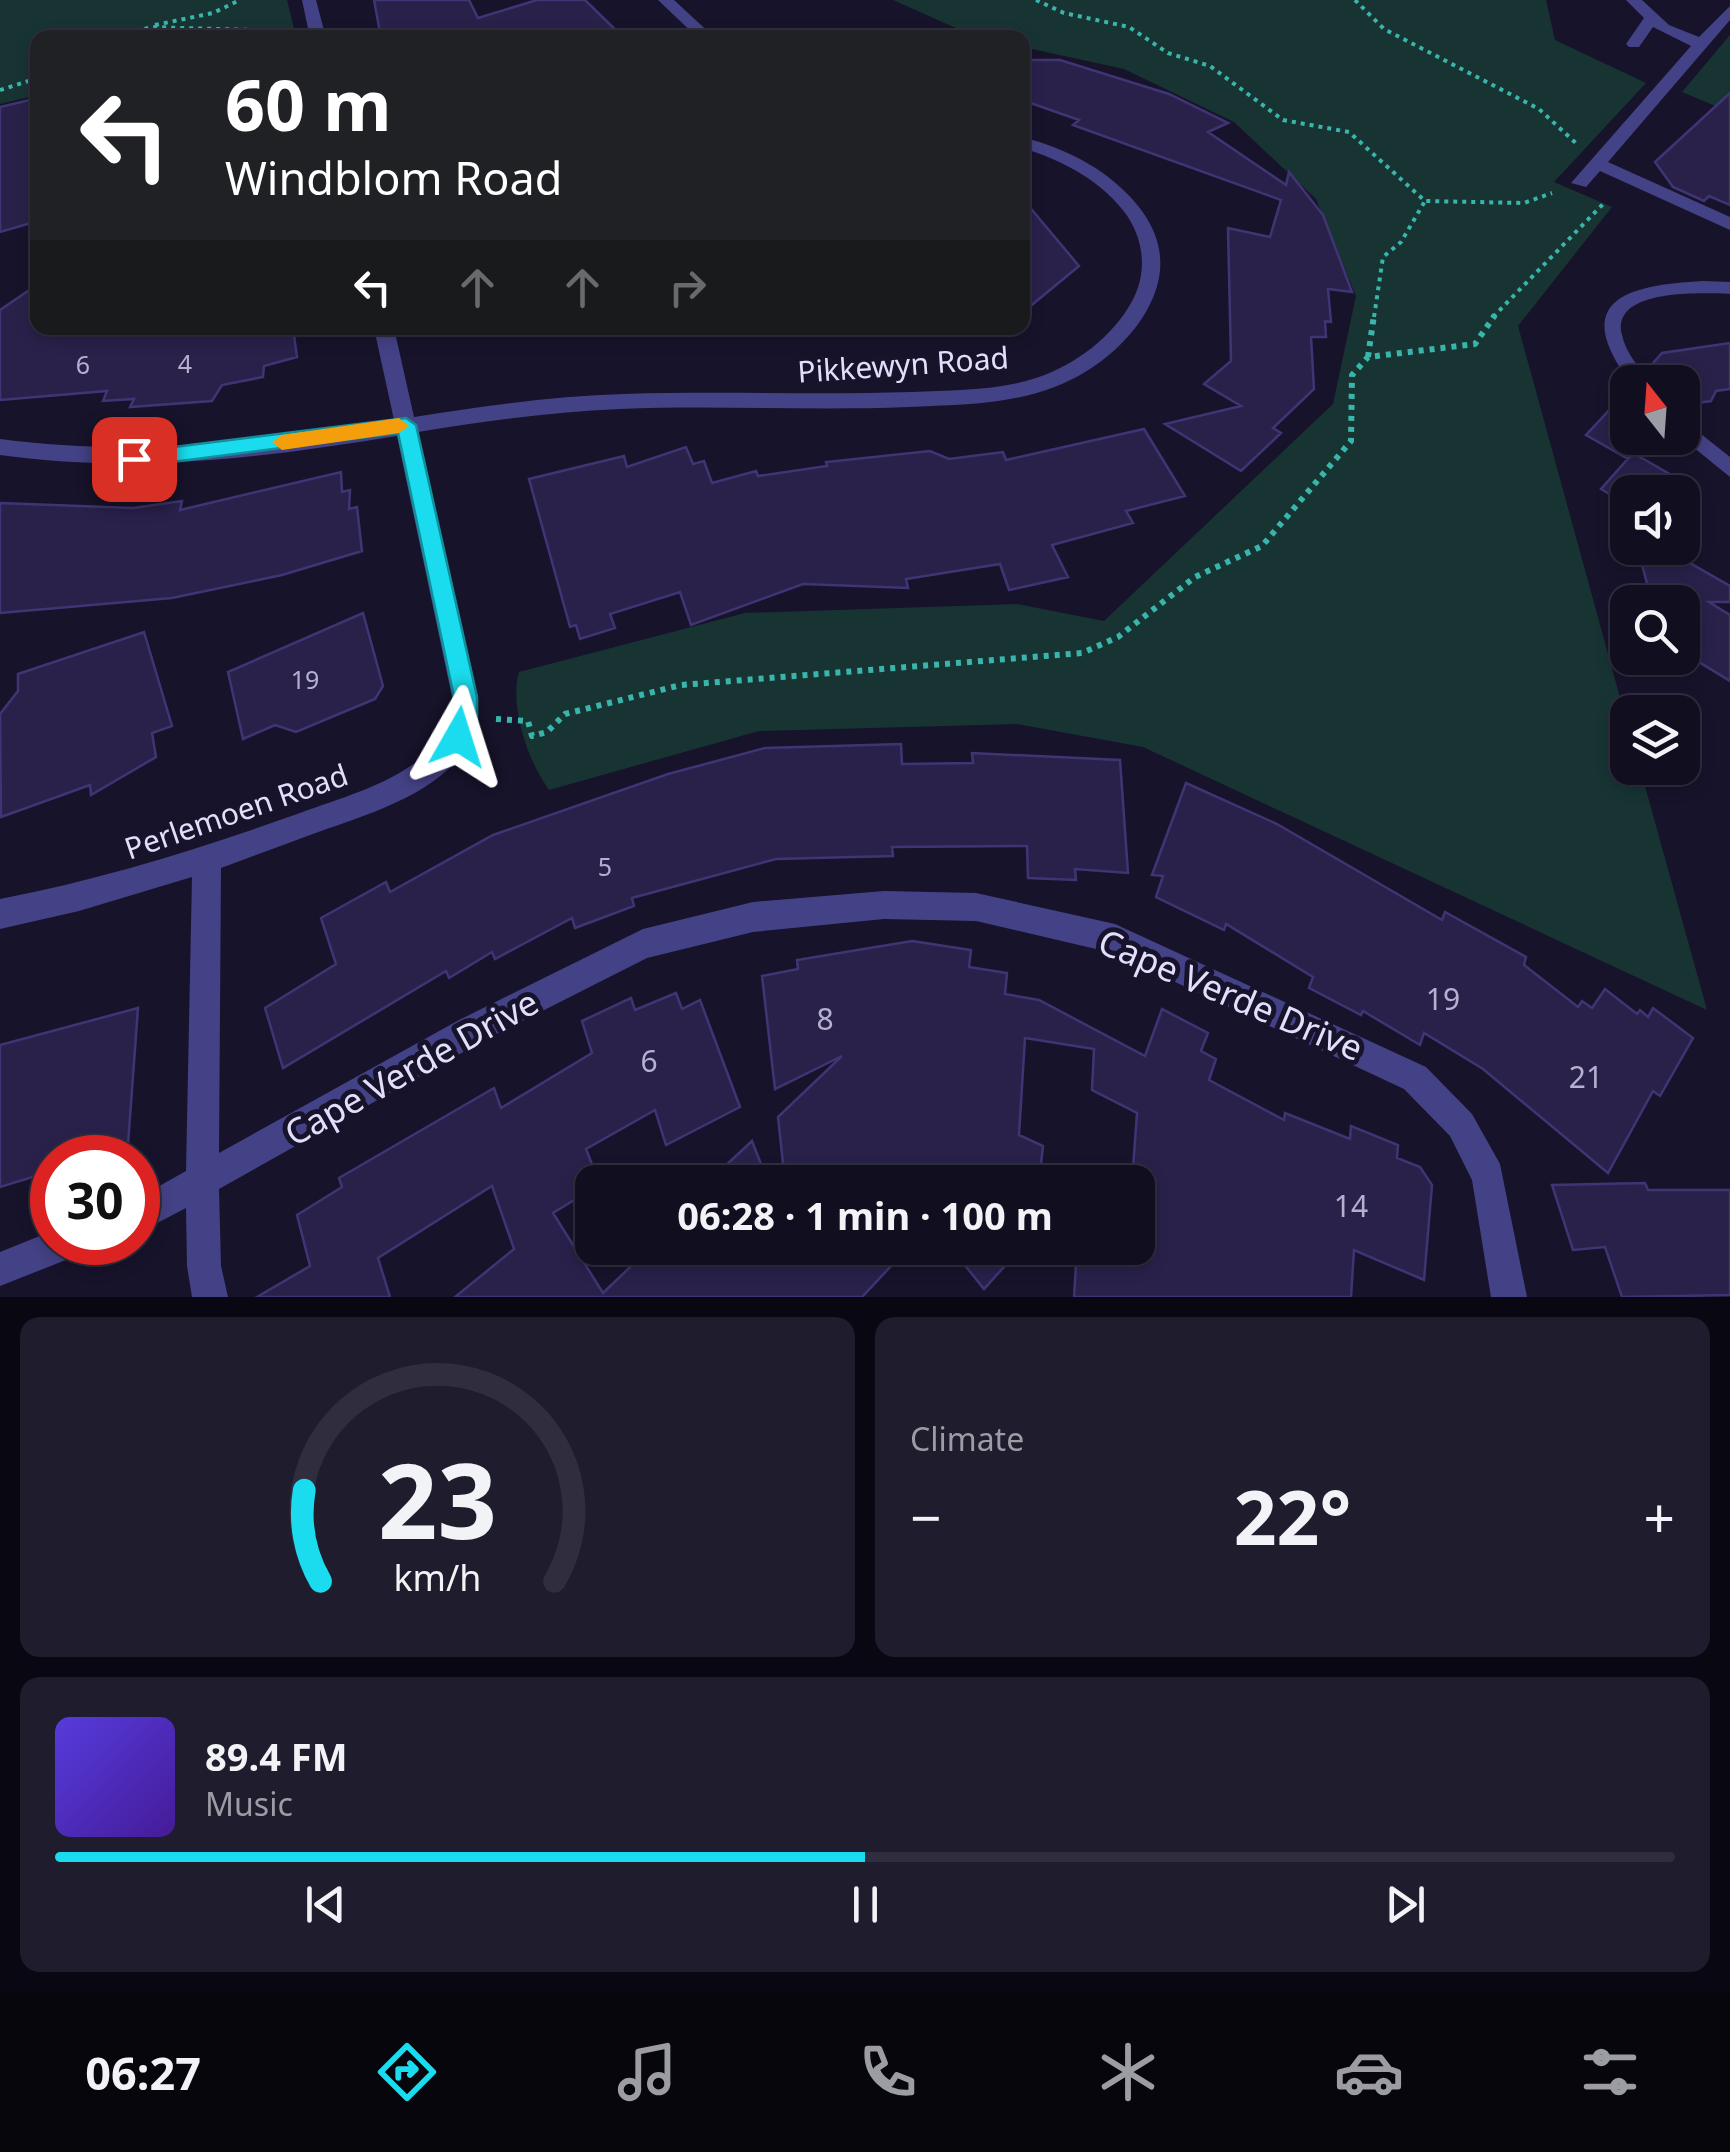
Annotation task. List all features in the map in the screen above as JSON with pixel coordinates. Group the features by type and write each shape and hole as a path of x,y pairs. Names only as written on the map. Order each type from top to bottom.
{"street":[{"path":"309,0 316,30"},
{"path":"665,0 699,30"},
{"path":"1634,0 1651,19 1701,44"},
{"path":"1580,183 1730,10"},
{"path":"1634,44 1651,19"},
{"name":"Pikkewyn Road","path":"0,447 54,458 134,459 579,404 961,397 1030,386 1063,375 1101,352 1135,316 1150,276 1150,241 1127,203 1108,184 1058,154 1030,145"},
{"path":"1598,164 1730,224"},
{"path":"386,335 406,425"},
{"name":"Perlemoen Road","path":"0,914 207,861 382,796 440,758 465,722 465,697 406,425"},
{"path":"207,861 202,1183 204,1266 210,1297"},
{"name":"Cape Verde Drive","path":"160,1205 470,1031 643,944 753,917 884,905 976,907 1115,939 1415,1078 1462,1125 1488,1176 1509,1297"},
{"path":"0,1268 30,1257"}],"lane":[{"path":"1624,365 1609,334 1614,312 1633,297 1666,288 1730,288"},
{"path":"1700,442 1730,469"}],"path":[{"path":"144,30 214,13 240,0"},
{"path":"1036,0 1064,13 1129,27 1168,53 1210,66 1284,120 1348,132 1425,202 1524,203 1580,183"},
{"path":"1355,0 1384,29 1539,109 1598,164"},
{"path":"149,27 228,30"},
{"path":"0,90 30,81"},
{"path":"1368,356 1475,344 1489,321 1599,212 1609,196"},
{"path":"519,717 528,721 532,736 547,732 565,714 681,685 1082,653 1118,636 1195,577 1262,546 1350,442 1352,375 1368,356 1383,257 1401,242 1425,202"}],"green space":[{"path":"0,0 287,0 294,30 30,30 30,97 0,104"},
{"path":"893,0 1546,0 1555,40 1646,83 1554,182 1612,207 1518,326 1610,661 1610,675 1614,675 1619,695 1610,695 1610,785 1645,785 1707,1010 1143,747 1017,724 759,731 549,790 522,733 517,701 519,672 745,613 1017,604 1104,621 1333,404 1356,296 1316,199 1234,122 1124,69 1030,49 1030,30 960,30"},
{"path":"1730,35 1730,112 1682,92"}],"building":[{"path":"374,0 469,0 478,18 537,0 585,0 616,30 380,30"},
{"path":"1030,60 1060,60 1169,94 1228,123 1208,132 1286,185 1289,172 1323,215 1352,292 1328,289 1331,322 1325,321 1326,337 1311,337 1314,389 1273,428 1281,433 1241,471 1165,424 1241,406 1204,384 1231,361 1228,228 1270,237 1281,200 1073,125 1079,120 1030,103"},
{"path":"1730,93 1730,205 1709,196 1704,201 1673,187 1655,162"},
{"path":"30,100 30,223 0,232 0,107"},
{"path":"1030,208 1079,266 1030,306"},
{"path":"30,289 30,335 294,335 297,357 264,366 263,377 222,385 212,401 130,407 134,399 103,401 107,391 0,400 0,310"},
{"path":"1730,343 1730,389 1716,391 1711,401 1700,403 1700,365 1651,365 1662,353"},
{"path":"1610,409 1610,449 1586,435"},
{"path":"1144,429 1185,496 1126,511 1133,523 1052,545 1068,577 1009,590 1000,564 906,579 908,588 803,584 691,625 680,592 610,614 615,628 580,639 576,625 570,627 529,479 624,456 627,467 686,447 693,464 704,461 712,483 756,471 758,476 827,466 826,462 930,451 949,459 1003,452 1006,460"},
{"path":"1631,455 1636,455 1672,475 1613,475"},
{"path":"341,472 342,492 350,490 349,509 357,507 362,551 282,575 172,598 0,613 0,503 133,508 182,501 180,510"},
{"path":"1610,479 1610,494 1601,489"},
{"path":"1642,565 1693,565 1730,586 1730,602 1709,602 1730,615 1730,681 1700,663 1700,585 1647,585"},
{"path":"363,613 383,686 375,699 296,732 275,725 243,739 228,672"},
{"path":"144,632 172,726 152,733 156,757 91,795 90,785 1,817 0,714 18,691 18,674"},
{"path":"901,744 902,764 973,763 972,753 1120,760 1128,873 1075,869 1076,880 1028,878 1027,846 892,847 893,856 776,859 632,898 634,906 575,928 572,918 495,959 492,952 449,978 446,971 283,1068 265,1008 336,964 321,918 386,882 390,892 493,835 668,774 765,748"},
{"path":"1186,783 1277,824 1442,920 1445,912 1526,957 1524,965 1578,1007 1582,1001 1592,1008 1605,989 1637,1014 1640,1010 1648,1017 1653,1008 1693,1038 1660,1096 1653,1091 1608,1173 1483,1069 1424,1033 1420,1045 1363,1011 1361,1015 1309,988 1313,977 1226,924 1224,930 1156,897 1163,876 1152,875"},
{"path":"912,941 971,950 969,967 1007,973 1005,994 1039,1000 1145,1056 1162,1009 1208,1033 1201,1051 1216,1059 1209,1080 1284,1120 1285,1113 1350,1139 1351,1126 1398,1145 1397,1158 1420,1167 1432,1185 1424,1280 1354,1250 1351,1297 1074,1297 1076,1265 1155,1265 1155,1165 1133,1165 1137,1113 1092,1090 1094,1049 1025,1038 1019,1135 1043,1146 1041,1165 783,1165 778,1117 842,1056 775,1089 762,976 798,969 797,960"},
{"path":"676,993 682,1009 700,1000 740,1107 666,1145 655,1110 586,1149 592,1165 575,1165 575,1199 553,1213 575,1248 575,1265 586,1265 603,1293 632,1265 892,1265 862,1297 455,1297 514,1249 492,1186 378,1258 390,1297 257,1297 310,1266 297,1215 342,1187 339,1178 494,1088 501,1108 592,1053 582,1021 631,998 635,1010"},
{"path":"138,1008 129,1135 30,1135 30,1178 0,1187 0,1045"},
{"path":"752,1141 761,1165 726,1165"},
{"path":"1645,1183 1648,1190 1730,1190 1730,1295 1622,1297 1605,1247 1573,1250 1552,1185"},
{"path":"965,1265 1006,1265 984,1289"}],"slow traffic":[{"path":"282,442 399,426"}],"route":[{"path":"134,459 203,454 406,425 465,697 465,722 458,737"}]}
